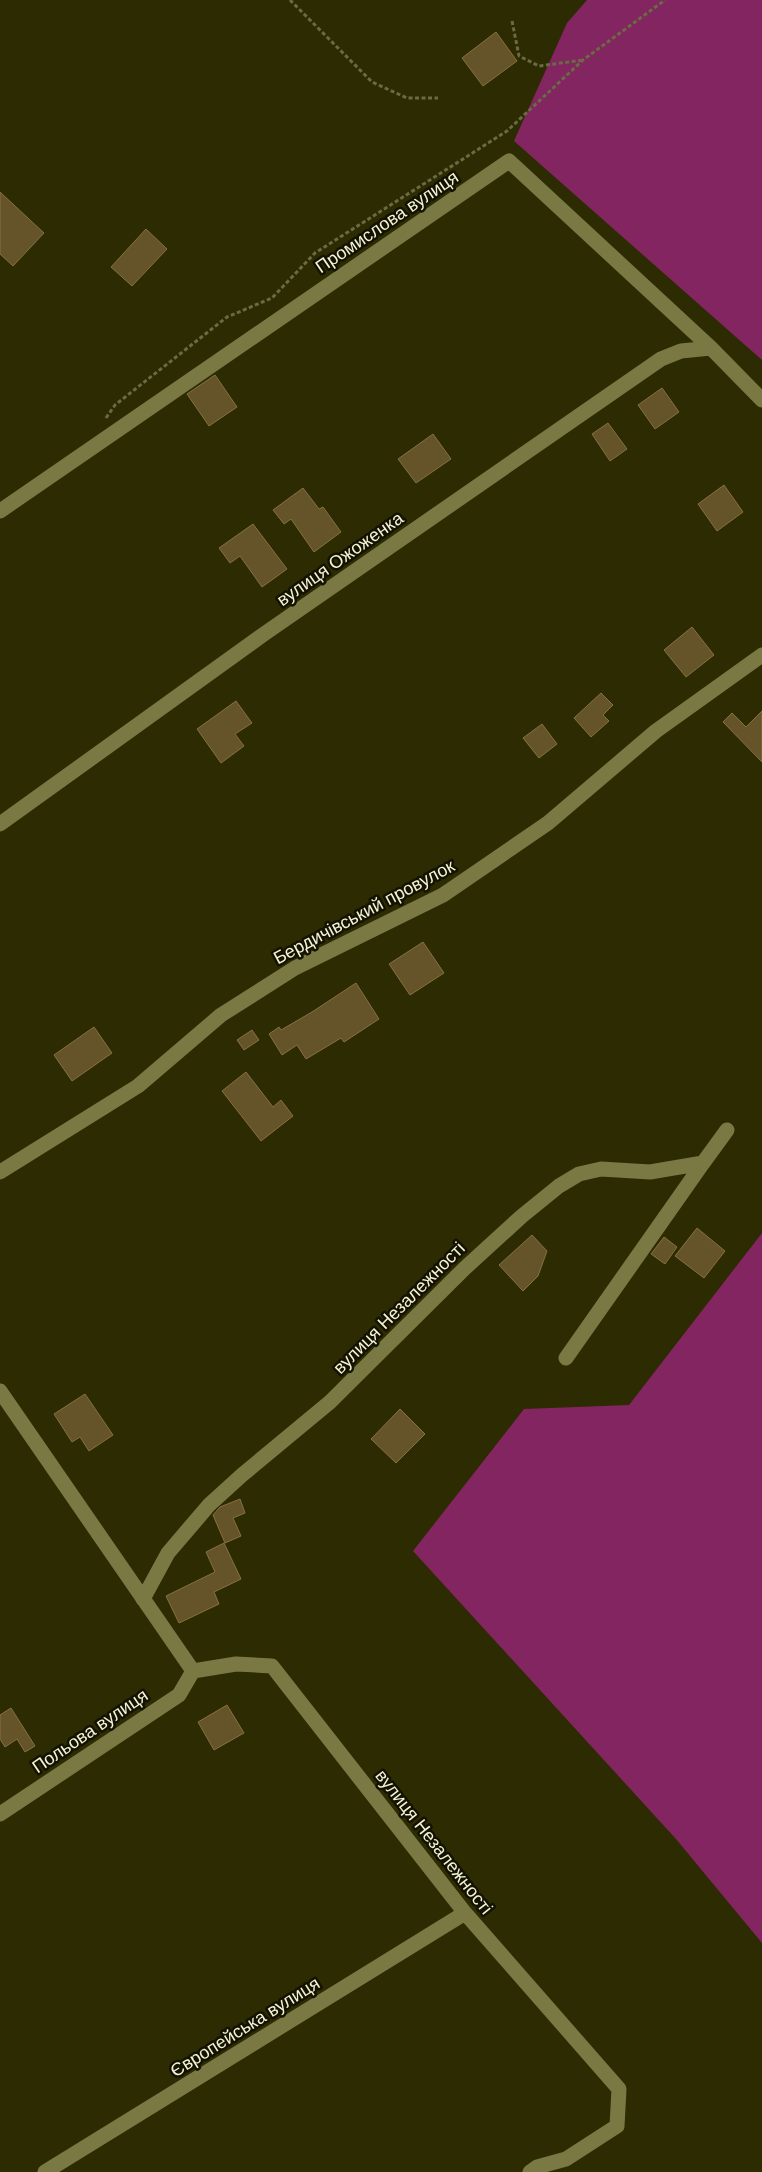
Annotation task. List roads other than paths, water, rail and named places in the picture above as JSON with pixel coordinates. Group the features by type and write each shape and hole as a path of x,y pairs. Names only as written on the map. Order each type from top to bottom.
{"street":[{"name":"Промислова вулиця","path":"0,511 509,162 711,348 762,400"},
{"name":"вулиця Ожоженка","path":"0,824 264,634 661,359 681,351 711,348"},
{"name":"Бердичівський провулок","path":"0,1172 138,1086 221,1015 295,968 443,895 548,823 656,731 762,655"},
{"path":"566,1358 727,1130"},
{"name":"вулиця Незалежності","path":"142,1599 168,1553 209,1505 242,1474 330,1402 465,1268 522,1216 559,1186 580,1174 601,1169 650,1172 703,1163"},
{"path":"0,1391 193,1671"},
{"name":"вулиця Незалежності","path":"193,1671 236,1664 272,1666 466,1913 619,2088 617,2126 570,2166"},
{"name":"Польова вулиця","path":"0,1814 179,1695 193,1671"},
{"name":"Європейська вулиця","path":"45,2172 466,1913"},
{"path":"530,2172 537,2167 570,2166"}]}
